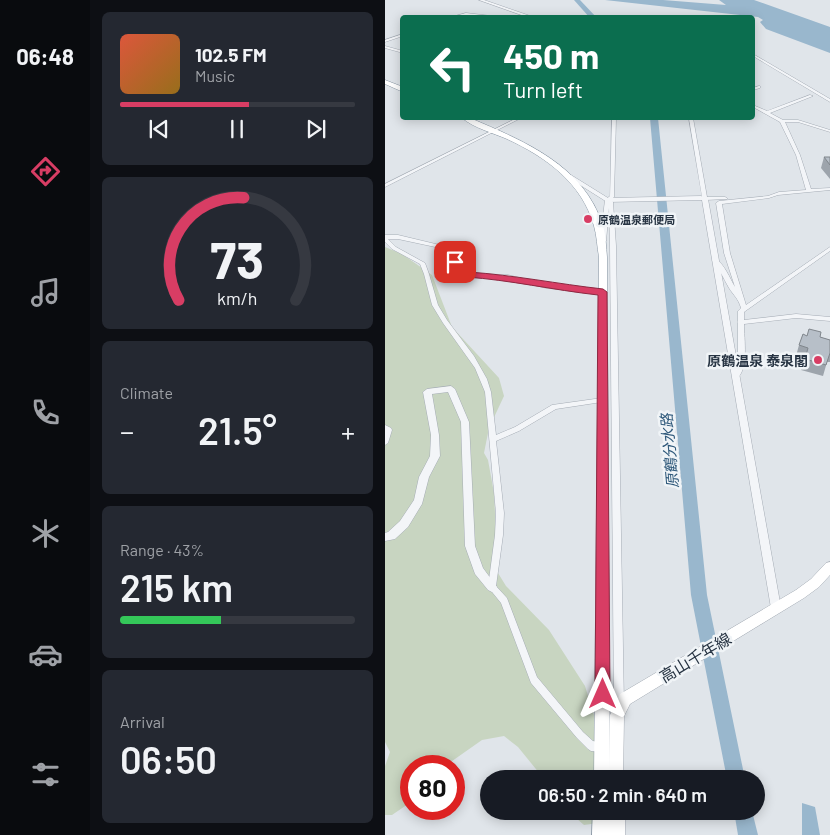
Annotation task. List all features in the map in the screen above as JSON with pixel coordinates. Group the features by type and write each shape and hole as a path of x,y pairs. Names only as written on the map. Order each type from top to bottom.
{"highway":[{"path":"385,82 400,89"},
{"path":"470,120 535,149 571,177 590,203 602,244 602,770"},
{"path":"601,820 601,835"}],"main road":[{"name":"高山千年線","path":"622,703 815,583 830,567"},
{"path":"616,770 615,727 622,703"},
{"path":"617,820 617,835"}],"street":[{"path":"481,0 526,15"},
{"path":"461,15 474,15"},
{"path":"385,41 400,36"},
{"path":"385,47 400,51"},
{"path":"755,56 830,101"},
{"path":"755,88 759,87"},
{"path":"766,113 811,96"},
{"path":"755,107 782,121 798,121 830,131"},
{"path":"385,186 515,120"},
{"path":"602,244 607,200 612,196 614,120"},
{"path":"691,120 703,198 736,377 773,610"},
{"path":"782,121 798,155 809,191"},
{"path":"571,177 611,202 613,240 617,693 622,703"},
{"path":"607,200 703,198 830,189"},
{"path":"744,308 727,253 719,203 769,197 779,193"},
{"path":"385,238 398,237 442,247 466,275 508,277 546,286 603,292"},
{"path":"385,238 394,248 422,263 438,311 477,363 488,392 500,513 493,587"},
{"path":"736,377 741,365 740,313 744,308 830,249"},
{"path":"715,260 721,266 735,293 741,298 757,300"},
{"path":"740,322 796,316 830,319"},
{"path":"385,537 391,536 404,524 419,501 424,477 435,456 435,435 427,392 451,389 465,422 470,546 479,571 504,600 534,680 591,746 603,747"},
{"path":"492,440 517,429 554,406 602,400"},
{"path":"385,428 388,430 388,436 385,441"}],"green space":[{"path":"385,247 402,254 432,275 452,327 499,378 504,396 489,428 484,453 488,460 494,493 498,573 506,586 549,630 585,686 601,738 603,770 537,770 518,747 504,736 482,740 461,755 400,755 400,810 392,815 385,815 385,766 390,752 385,742"},
{"path":"578,820 600,820 598,823 584,825"}],"water":[{"path":"605,0 663,0 726,5 719,0 754,0 830,27 830,53 766,29 760,22 763,20 755,15"},
{"path":"802,803 815,807 820,835 802,835"}],"building":[{"path":"824,157 830,157 830,165"},
{"path":"809,329 821,332 820,337 830,340 830,353 826,365 805,359 808,348 799,345 803,334 807,336"}],"waterway":[{"name":"原鶴分水路","path":"577,0 591,15"},
{"name":"原鶴分水路","path":"654,120 699,595 734,770"},
{"name":"原鶴分水路","path":"745,820 748,835"}],"place":[{"name":"原鶴温泉郵便局","path":"588,219"},
{"name":"原鶴温泉 泰泉閣","path":"818,360"}],"route":[{"path":"455,262 466,275 508,277 546,286 603,292 603,694"}]}
